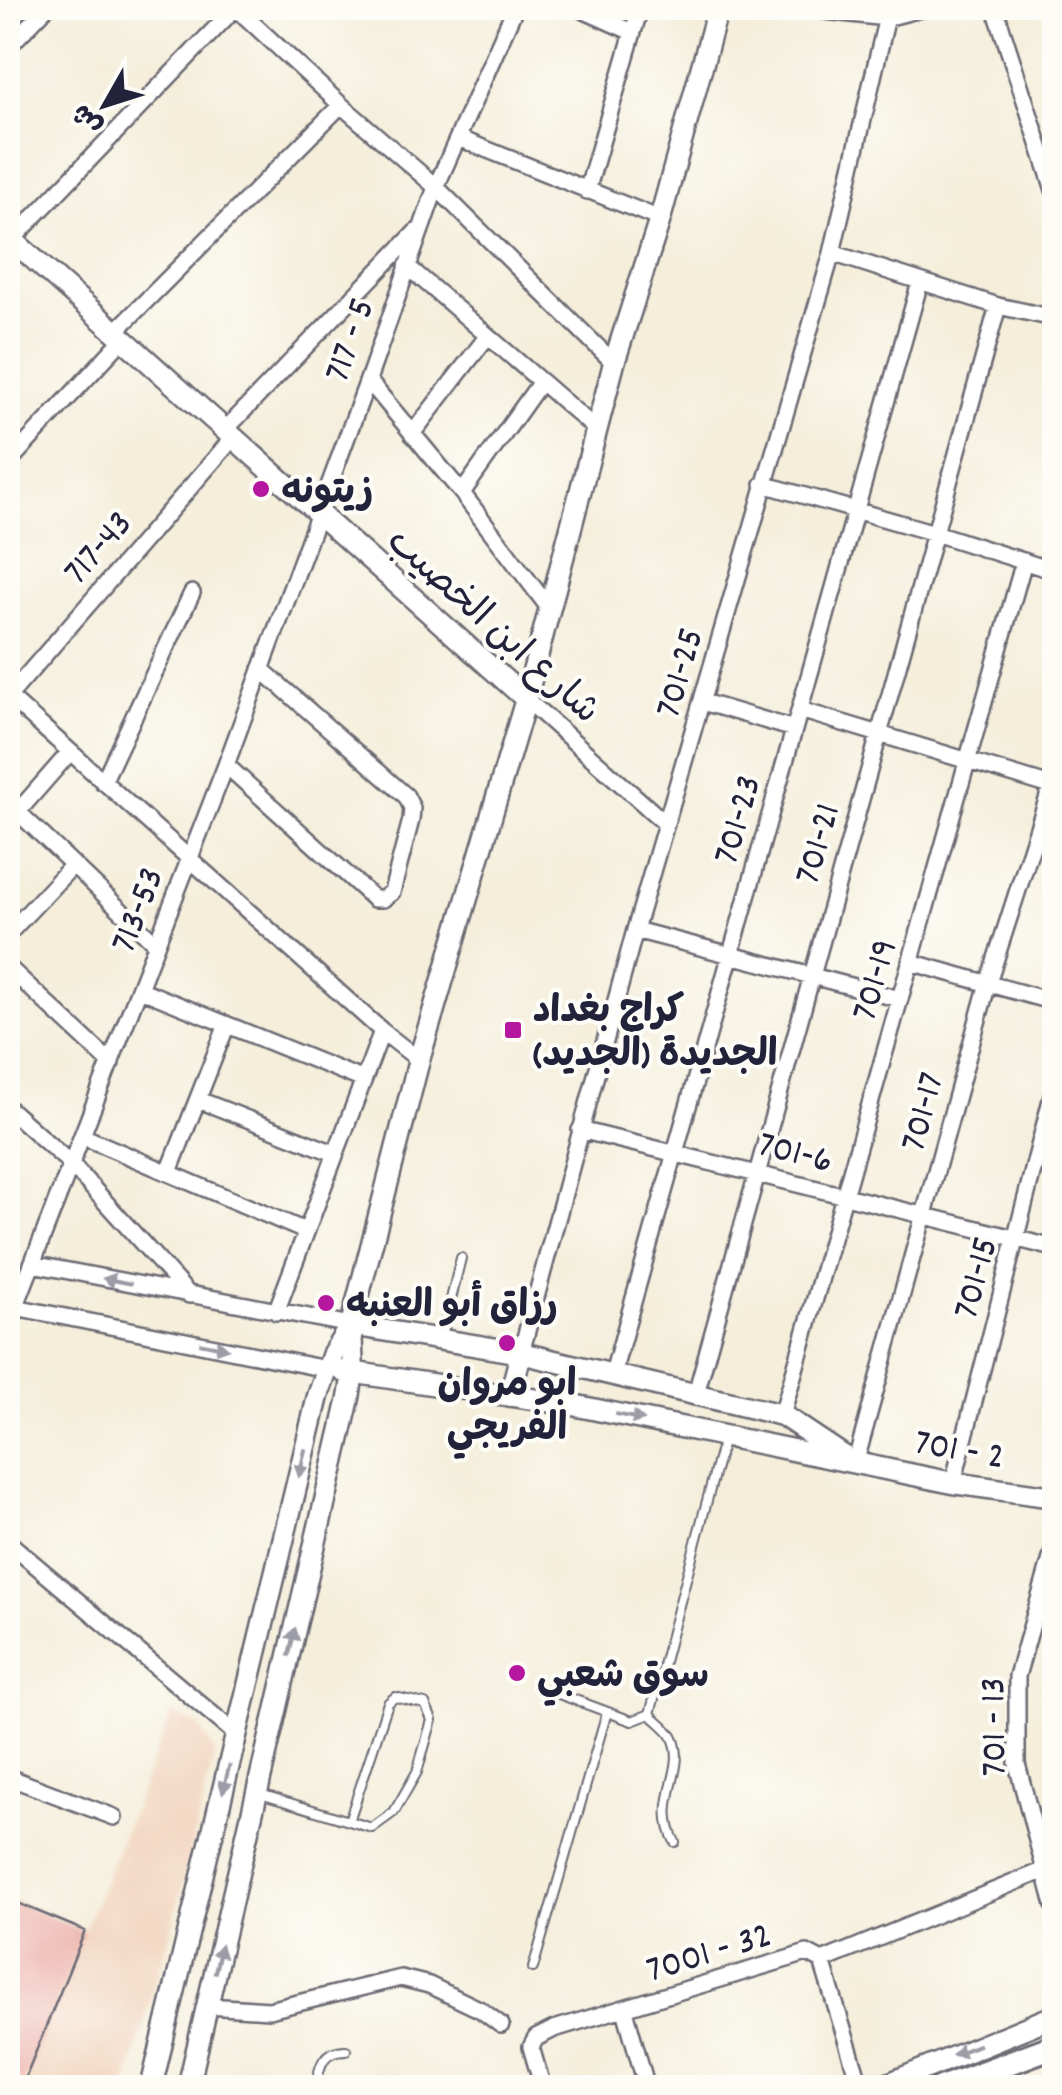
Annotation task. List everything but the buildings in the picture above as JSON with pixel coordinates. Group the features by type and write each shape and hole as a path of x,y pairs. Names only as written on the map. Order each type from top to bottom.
{"main road":[{"path":"941,2088 1054,2046"}],"street":[{"path":"8,48 46,8"},
{"path":"10,238 236,8 436,187 614,363"},
{"name":"717 - 5","path":"317,512 436,187 514,8"},
{"path":"578,8 632,32"},
{"path":"587,192 640,8"},
{"path":"151,2088 326,1369 350,1325 418,1060 526,699 614,363 660,218 718,8"},
{"path":"819,8 888,13 924,8"},
{"path":"994,8 1054,190"},
{"name":"701-25","path":"522,1353 634,930 832,253 888,13"},
{"path":"8,463 119,336 340,105"},
{"path":"458,138 660,218"},
{"name":"717-43","path":"8,696 229,434 422,225"},
{"name":"شارع ابن الخصيب","path":"10,238 666,824"},
{"path":"832,253 998,306 1054,318"},
{"path":"407,266 597,430"},
{"name":"701-23","path":"613,1373 920,282"},
{"name":"701-21","path":"695,1396 998,306"},
{"path":"412,434 486,338"},
{"path":"368,380 462,493 548,608"},
{"path":"462,493 540,383"},
{"path":"764,484 935,532 1054,571"},
{"name":"713-53","path":"8,1326 226,765 317,512"},
{"name":"701-19","path":"782,1415 1024,561"},
{"path":"103,782 192,592"},
{"path":"226,765 374,899 383,900 392,892 412,820 406,796 261,669"},
{"path":"8,696 418,1060"},
{"path":"703,702 794,729"},
{"path":"800,710 1054,784"},
{"path":"70,752 13,818 156,944"},
{"name":"701-17","path":"855,1464 988,984 1054,784"},
{"path":"8,934 72,866"},
{"path":"634,930 900,999"},
{"path":"910,962 1054,1002"},
{"path":"8,967 111,1063"},
{"path":"139,989 361,1079"},
{"path":"169,1172 226,1027"},
{"path":"276,1312 382,1031"},
{"name":"701-15","path":"954,1483 1054,1088"},
{"path":"200,1100 334,1153"},
{"path":"8,1108 71,1164 189,1295"},
{"name":"701-6","path":"580,1130 1054,1248"},
{"path":"82,1136 305,1231"},
{"path":"32,1264 613,1373 782,1415 855,1464"},
{"path":"15,1307 326,1369"},
{"path":"188,2088 345,1417 352,1372 350,1325"},
{"path":"510,1396 522,1353"},
{"name":"701 - 2","path":"326,1369 573,1405 954,1483 1054,1497"},
{"path":"8,1542 237,1736"},
{"name":"701 - 13","path":"1054,1548 1017,1676 1017,1764 1054,1905"},
{"path":"8,1777 114,1818"},
{"path":"822,1961 1045,1870"},
{"name":"7001 - 32","path":"543,2088 531,2047 536,2038 554,2029 806,1953 822,1961 861,2088"},
{"path":"207,2006 268,2010 401,1978 429,1985 481,2010 502,2025"},
{"path":"626,2010 647,2088"},
{"path":"878,2088 1054,2016"}],"lane":[{"path":"441,1340 461,1258"},
{"path":"650,1714 724,1437"},
{"path":"548,1690 632,1722 650,1714"},
{"path":"257,1793 349,1821 372,1828 394,1812 418,1772 432,1720 425,1704 395,1696 388,1703 349,1821"},
{"path":"533,1968 606,1712"},
{"path":"650,1714 673,1738 676,1756 666,1826 676,1842"},
{"path":"315,2088 322,2059 328,2053 346,2050"}],"shaded area":[{"path":"172,1713 200,1727 215,1753 170,1935 125,2087 21,2088"}],"place":[{"name":"زيتونه","path":"261,489"},
{"name":"كراج بغداد الجديدة (الجديد)","path":"513,1030"},
{"name":"رزاق أبو العنبه","path":"326,1303"},
{"name":"ابو مروان الفريجي","path":"507,1343"},
{"name":"سوق شعبي","path":"517,1673"}]}
